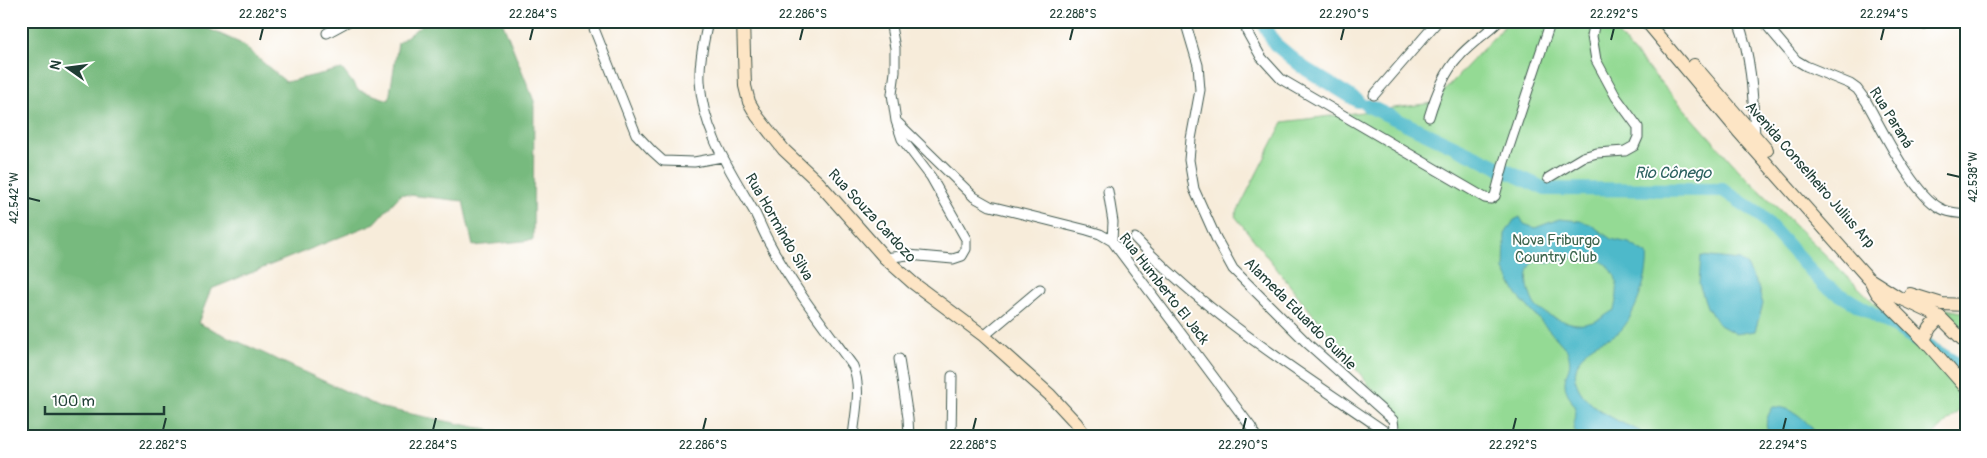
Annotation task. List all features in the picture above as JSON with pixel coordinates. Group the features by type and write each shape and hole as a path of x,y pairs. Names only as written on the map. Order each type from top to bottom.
{"main road":[{"name":"Rua Souza Cardozo","path":"743,21 745,86 749,102 757,116 784,150 818,182 886,258 913,283 984,336 1050,395 1076,423 1086,437"},
{"name":"Avenida Conselheiro Julius Arp","path":"1646,21 1754,142 1878,276 1920,299 1942,304 1966,305"},
{"name":"Avenida Conselheiro Julius Arp","path":"1657,21 1754,142 1868,278 1898,297 1940,317 1965,340"},
{"path":"1868,278 1878,293 1966,388"},
{"path":"1924,341 1930,328 1940,317"}],"street":[{"path":"327,33 349,21"},
{"path":"592,21 636,134 652,151 663,161 694,162 722,157"},
{"name":"Rua Hormindo Silva","path":"708,21 701,61 700,81 704,106 722,157 770,244 809,305 853,366 857,377 858,390 853,437"},
{"path":"886,258 908,255 953,259 962,256 966,249 966,239 946,201 931,177 902,140 896,121 892,94 895,72 895,48 890,21"},
{"name":"Alameda Eduardo Guinle","path":"1185,21 1198,65 1200,90 1189,160 1194,189 1216,238 1233,269 1308,344 1393,420 1392,436"},
{"path":"1245,21 1247,32 1261,57 1281,78 1485,198 1491,199 1495,196 1504,162 1551,21"},
{"path":"1374,95 1438,21"},
{"path":"1428,117 1452,66 1459,57 1499,21"},
{"path":"1548,178 1583,157 1597,153 1625,151 1634,146 1638,137 1638,127 1616,97 1596,60 1592,36 1594,21"},
{"path":"1738,21 1743,34 1750,71 1754,142"},
{"name":"Rua Paraná","path":"1763,21 1796,60 1850,84 1857,90 1866,101 1911,177 1928,200 1940,209 1966,214"},
{"path":"1916,21 1924,24 1929,21"},
{"name":"Rua Humberto El Jack","path":"896,121 974,197 990,206 1087,230 1100,234 1112,241 1251,427 1256,437"},
{"path":"1108,191 1113,222 1112,241"},
{"path":"1135,238 1152,256 1221,315 1299,373 1351,406 1392,436"},
{"path":"984,336 1040,289"},
{"path":"899,359 909,437"},
{"path":"951,437 952,376"}],"green space":[{"path":"21,21 191,21 240,43 286,82 342,69 358,90 389,100 398,43 427,21 502,21 534,101 533,240 473,246 463,201 401,194 375,223 211,289 198,323 382,408 504,433 504,437 21,437"},
{"name":"Nova Friburgo Country Club","path":"1509,21 1606,21 1738,169 1966,393 1966,404 1931,437 1410,437 1235,216 1283,122 1433,103"},
{"path":"1943,308 1966,313 1966,330 1940,316"}],"water":[{"path":"1520,217 1524,224 1535,228 1559,219 1580,221 1590,224 1611,239 1629,243 1647,254 1646,272 1640,295 1625,326 1619,332 1593,345 1586,351 1577,365 1576,379 1580,391 1589,402 1614,419 1640,431 1640,437 1579,437 1573,428 1576,411 1565,384 1570,362 1567,350 1517,295 1504,270 1505,234 1514,220","holes":["1590,254 1612,271 1617,283 1614,310 1596,321 1580,324 1555,318 1543,312 1535,305 1528,288 1529,268 1533,263 1538,260 1551,262"]},
{"path":"1701,256 1740,260 1747,266 1758,287 1763,304 1755,331 1736,334 1718,324 1707,307 1699,284"},
{"path":"1773,407 1780,407 1793,412 1810,425 1819,437 1774,437 1768,431 1766,423"}],"waterway":[{"name":"Rio Cônego","path":"1262,21 1275,44 1304,68 1358,101"},
{"name":"Rio Cônego","path":"1368,106 1545,189 1723,190 1760,215 1824,285 1966,369"}]}
